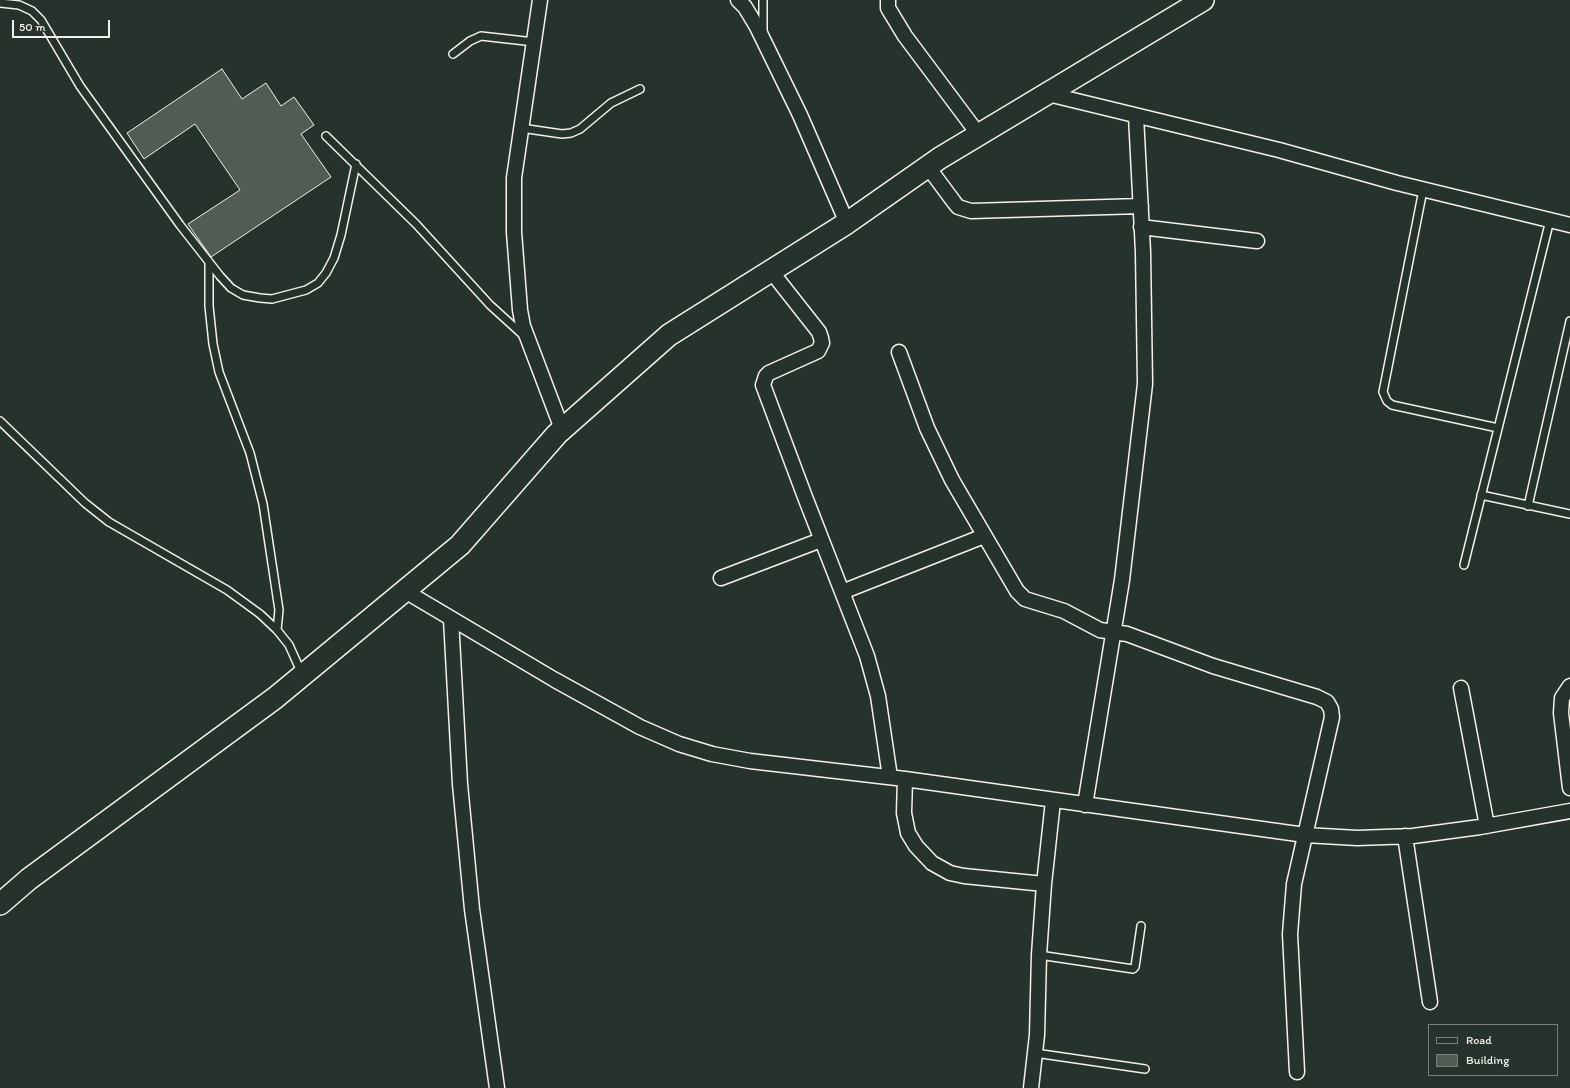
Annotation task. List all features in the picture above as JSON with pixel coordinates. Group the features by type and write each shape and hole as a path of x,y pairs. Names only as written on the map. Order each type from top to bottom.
{"main road":[{"path":"0,904 29,879 275,698 460,545 562,429 669,335 847,223 928,167 979,135 1203,0"}],"street":[{"path":"540,0 514,178 513,202 520,310 528,339 562,429"},
{"path":"738,0 745,7 763,39 800,115 847,223"},
{"path":"888,0 888,8 901,30 979,135"},
{"path":"1048,94 1279,150 1423,190 1570,225"},
{"path":"1085,805 1114,632 1146,384 1136,116"},
{"path":"928,167 958,207 971,211 1140,206"},
{"path":"1141,227 1257,241"},
{"path":"771,271 819,332 822,343 818,352 766,376 763,384 821,540 868,656 878,696 890,777"},
{"path":"899,352 927,428 952,480 984,536 1018,591 1025,599 1064,611 1094,628 1127,634 1213,666 1317,697 1327,702 1331,709 1332,717 1294,884 1290,934 1297,1072"},
{"path":"842,592 984,536"},
{"path":"721,578 821,540"},
{"path":"405,591 555,680 634,724 679,744 712,754 750,761 890,777 1053,801 1305,835 1357,838 1405,836 1487,826 1570,811"},
{"path":"451,619 460,784 471,901 498,1088"},
{"path":"1570,686 1562,698 1561,713 1570,788"},
{"path":"1461,688 1487,826"},
{"path":"905,779 904,813 908,833 916,846 932,863 950,873 964,876 1044,884"},
{"path":"1031,1088 1035,1053 1044,884 1053,801"},
{"path":"1405,836 1430,1002"}],"lane":[{"path":"763,0 763,39"},
{"path":"0,3 19,5 32,10 41,20 80,86 209,262 231,288 243,294 272,299 306,290 318,283 326,273 331,263 341,235 356,164"},
{"path":"453,54 470,41 481,36 534,42"},
{"path":"521,128 562,134 571,133 580,129 611,103 640,89"},
{"path":"326,136 416,224 490,306 528,339"},
{"path":"1423,190 1383,392 1387,401 1392,405 1498,428"},
{"path":"1464,565 1550,220"},
{"path":"209,262 208,306 213,344 219,372 250,453 263,504 279,610 277,630"},
{"path":"1528,506 1570,321"},
{"path":"0,422 91,508 109,522 228,590 260,614 277,630 289,645 303,675"},
{"path":"1481,495 1570,514"},
{"path":"1039,956 1133,969 1135,967 1141,926"},
{"path":"1035,1053 1145,1069"}],"building":[{"path":"222,69 242,99 266,83 281,106 294,97 314,125 301,134 331,177 211,257 188,224 240,190 195,124 144,159 127,133"}]}
